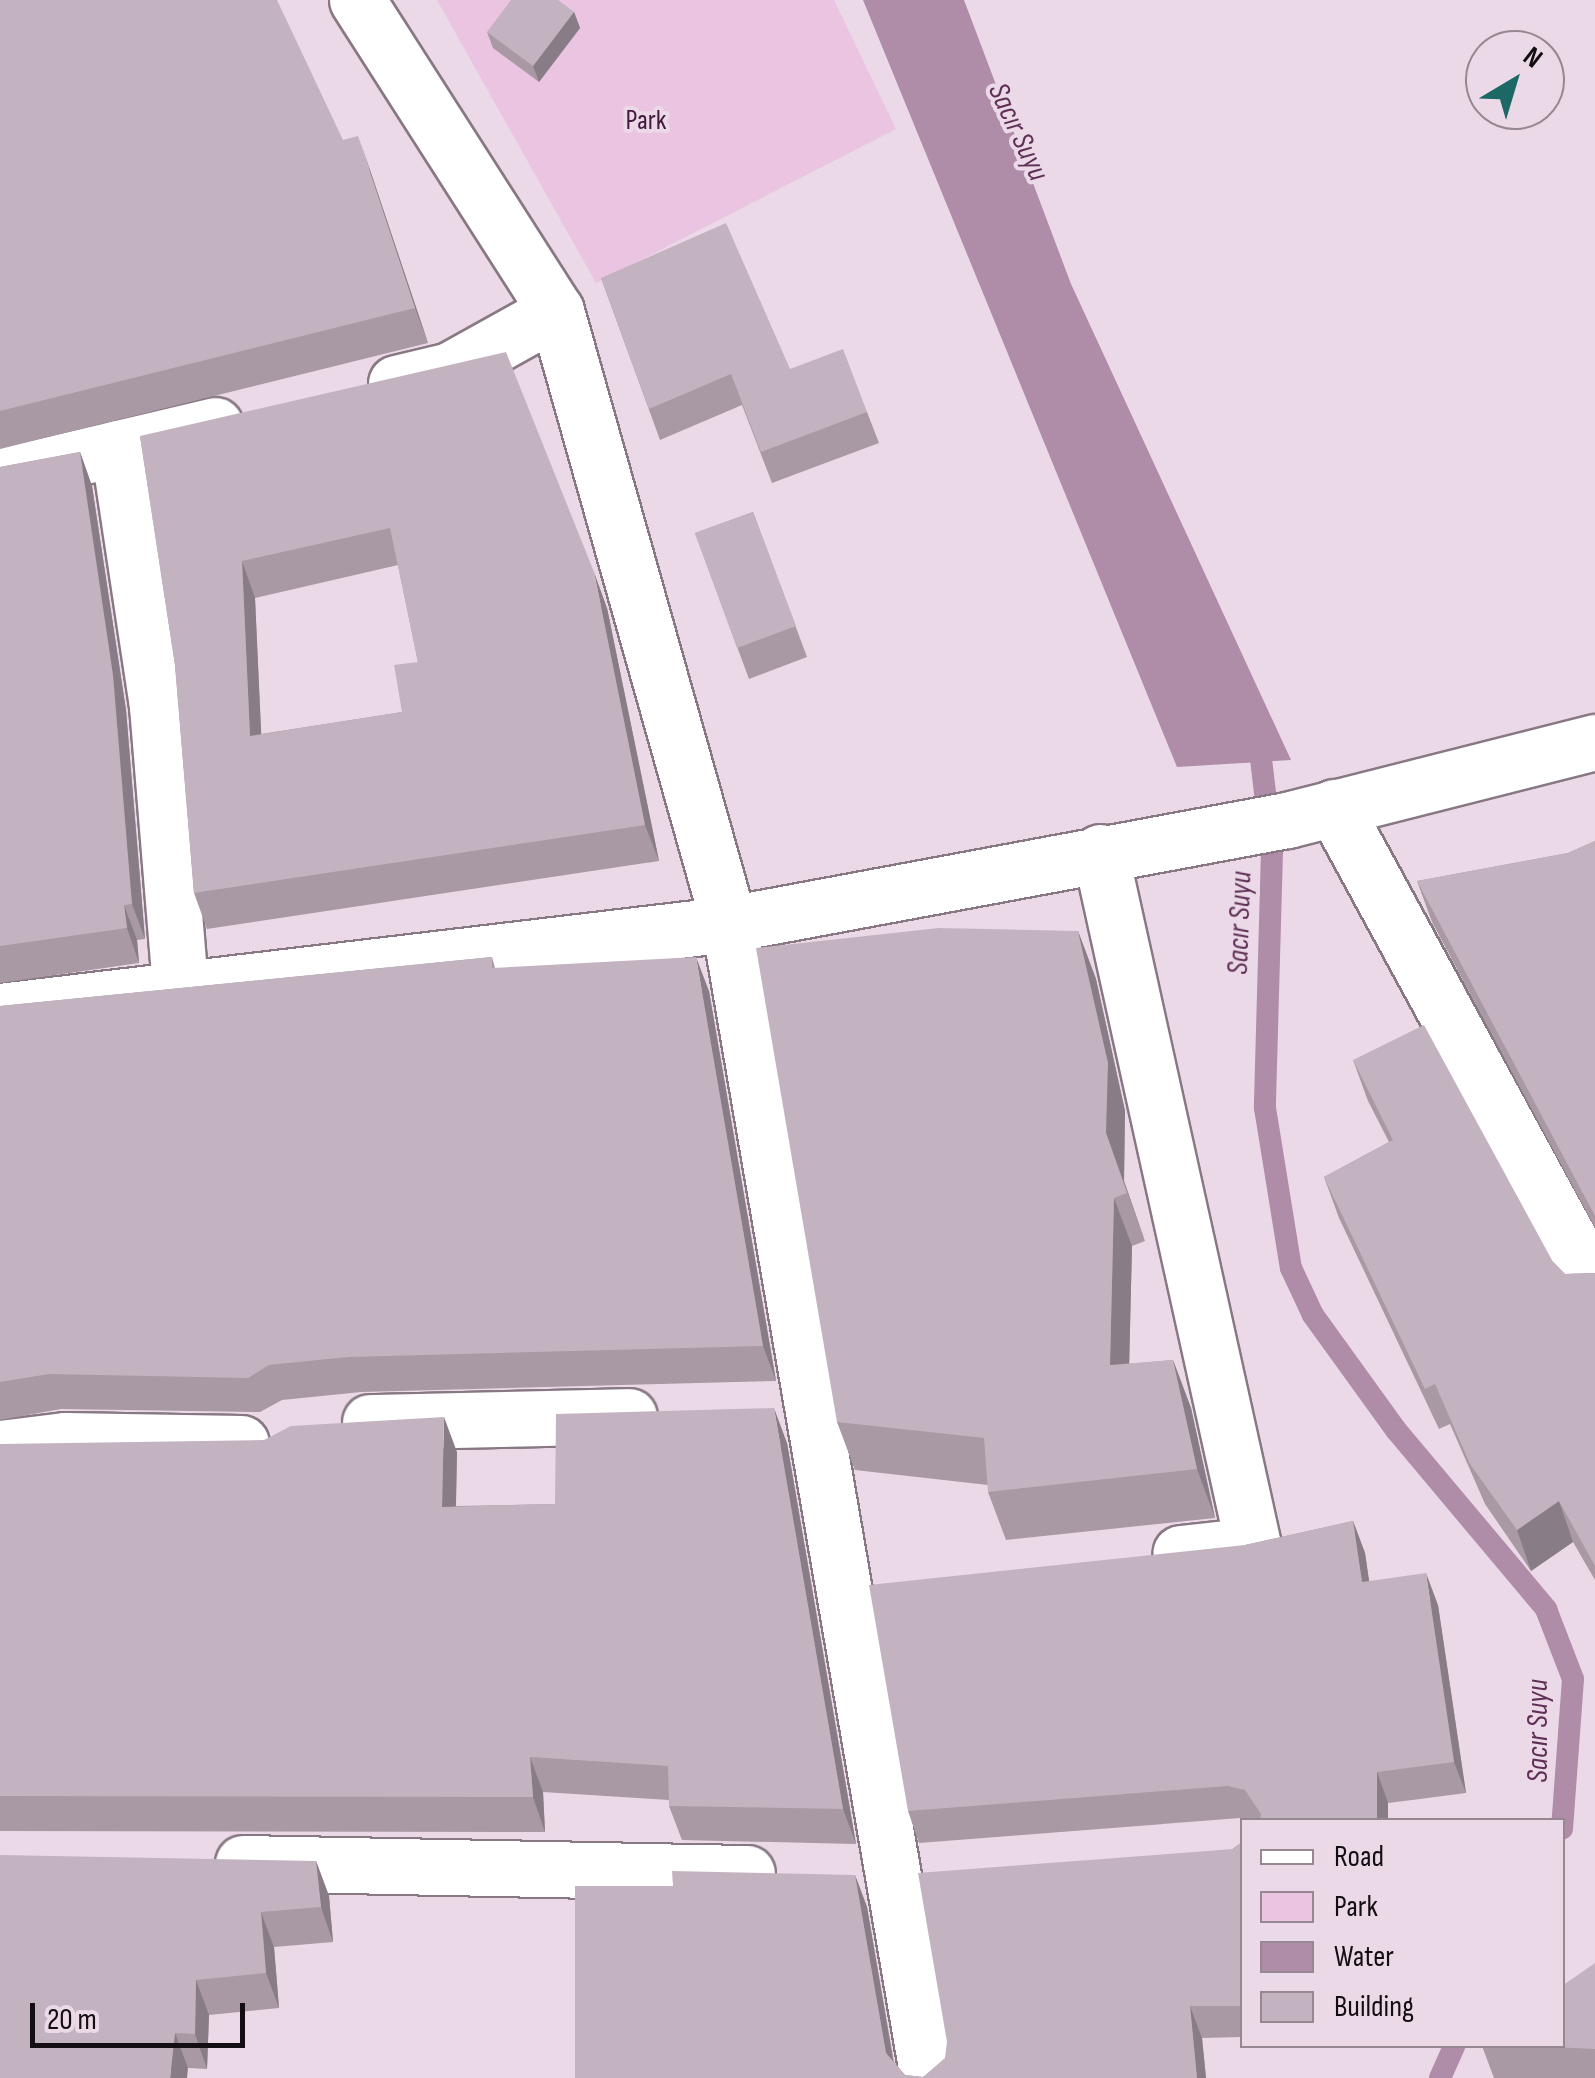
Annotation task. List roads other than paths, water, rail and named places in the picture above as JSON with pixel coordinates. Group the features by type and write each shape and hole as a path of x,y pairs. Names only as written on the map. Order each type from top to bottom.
{"street":[{"path":"357,0 556,311 730,924 810,1411 928,2078"},
{"path":"338,396 450,370 556,311"},
{"path":"0,476 264,414"},
{"path":"118,448 157,706 180,984"},
{"path":"0,1011 180,984 730,924 1190,832 1311,814 1595,742"},
{"path":"1311,814 1595,1287"},
{"path":"1100,852 1253,1545 1136,1558"},
{"path":"752,1412 810,1411"},
{"path":"0,1448 65,1440 276,1444 304,1429 674,1414"},
{"path":"844,1589 903,1583"},
{"path":"199,1862 894,1876 952,1872"}],"water":[{"path":"863,0 964,0 1071,284 1291,760 1177,767"}],"waterway":[{"name":"Sacır Suyu","path":"1258,734 1272,851 1265,1108 1291,1268 1313,1315 1396,1430 1546,1609 1573,1679 1563,1818"},
{"name":"Sacır Suyu","path":"1440,2078 1453,2048"}],"park label":[{"name":"Park","path":"646,121"}]}
